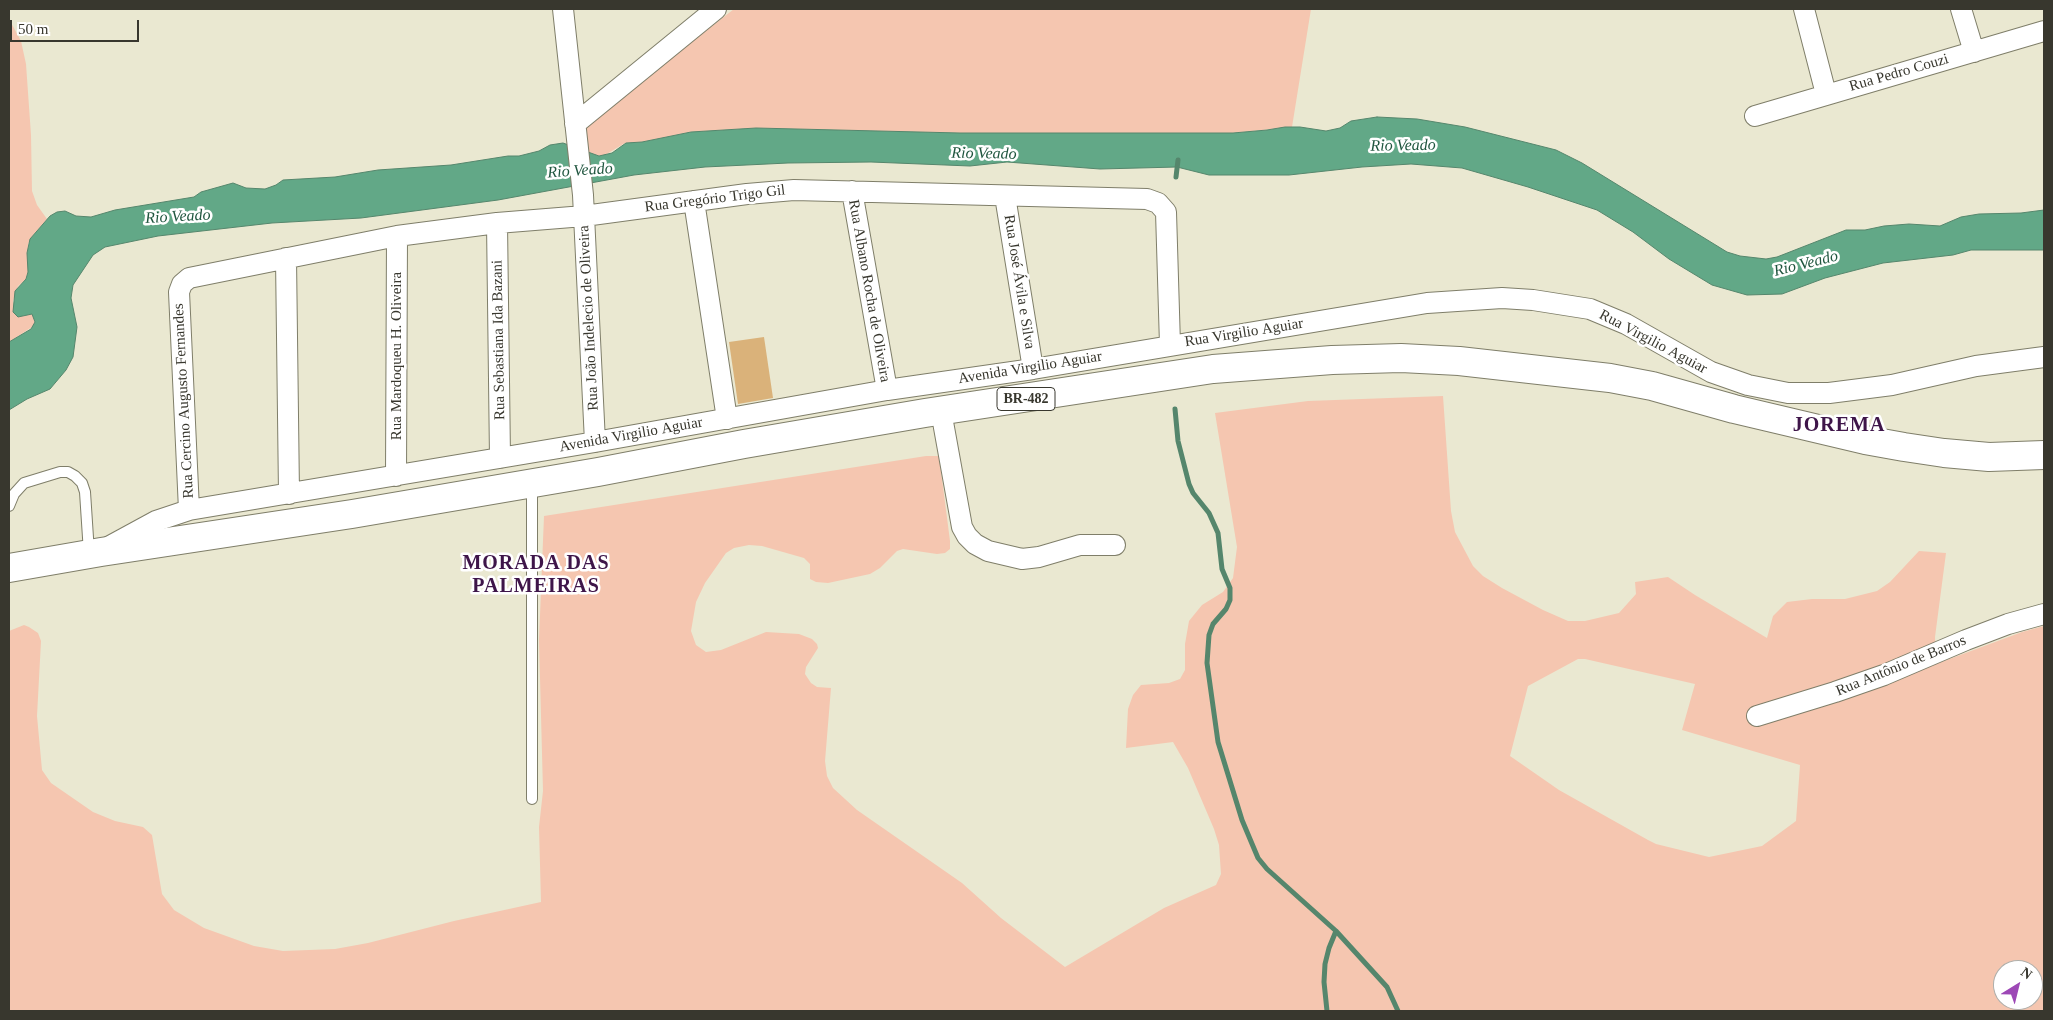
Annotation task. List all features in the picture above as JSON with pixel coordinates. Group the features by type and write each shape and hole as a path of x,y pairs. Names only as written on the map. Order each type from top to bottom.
{"highway":[{"name":"BR-482","path":"9,568 352,514 941,411 1213,369 1332,360 1401,358 1498,365 1610,378 1652,386 1734,409 1864,440 1944,453 1989,457 2044,455"}],"street":[{"name":"Rua João Indelecio de Oliveira","path":"563,9 583,195 595,442"},
{"path":"575,125 716,9"},
{"path":"1804,9 1826,94"},
{"path":"1962,9 1974,52"},
{"name":"Rua Pedro Couzi","path":"1755,116 2044,32"},
{"name":"Rua Gregório Trigo Gil","path":"179,292 182,284 188,278 397,236 497,223 584,216 794,190 1147,199 1158,203 1166,212 1170,344"},
{"name":"Rua Albano Rocha de Oliveira","path":"852,191 887,390"},
{"name":"Rua José Ávila e Silva","path":"1005,196 1033,369"},
{"path":"694,201 727,419"},
{"name":"Rua Sebastiana Ida Bazani","path":"497,223 500,458"},
{"name":"Rua Mardoqueu H. Oliveira","path":"396,476 397,236"},
{"path":"286,258 290,494"},
{"name":"Rua Cercino Augusto Fernandes","path":"179,292 189,510"},
{"name":"Rua Virgilio Aguiar","path":"1170,344 1341,318 1408,305 1502,298 1532,300 1590,309 1626,324 1711,372 1748,385 1788,393 1830,392 1892,385 1976,366 2044,357"},
{"name":"Avenida Virgilio Aguiar","path":"95,553 156,521 189,510 595,442 887,390 1033,369 1170,344"},
{"path":"941,411 962,527 975,544 988,551 1022,559 1039,557 1080,545 1115,544"},
{"name":"Rua Antônio de Barros","path":"1757,716 1876,678 2008,624 2044,614"}],"lane":[{"path":"9,506 14,494 24,483 60,472 68,472 82,483 95,553"},
{"path":"532,483 532,799"}],"shaded area":[{"path":"734,9 1311,9 1292,127 1233,133 1180,134 960,133 756,128 691,132 642,142 625,143 605,155 593,156 588,152 574,134"},
{"path":"9,19 21,41 26,64 31,135 32,191 37,205 47,219 28,244 28,272 26,279 18,286 13,301 18,317 33,315 35,325 9,342"},
{"path":"1443,396 1451,511 1455,532 1473,566 1483,576 1502,588 1568,621 1585,621 1619,613 1636,594 1635,582 1668,577 1767,638 1773,616 1787,602 1812,599 1845,599 1877,591 1890,582 1919,551 1946,553 1935,637 1936,664 2022,632 2044,626 2044,1011 9,1011 9,631 24,625 38,633 41,641 37,716 42,770 51,783 93,812 115,821 143,827 152,835 162,894 174,910 204,928 254,946 283,951 335,949 368,943 454,921 541,902 539,827 543,791 539,640 544,516 926,456 939,456 950,541 950,549 945,553 937,554 903,549 897,551 880,568 870,574 828,583 816,582 810,579 810,564 804,558 762,546 749,545 734,548 726,553 705,583 696,602 691,631 696,645 706,652 721,650 766,632 799,634 812,639 818,648 806,667 805,674 811,683 817,687 831,688 825,761 827,776 833,788 857,810 962,883 1001,918 1065,967 1164,908 1216,885 1221,874 1219,845 1214,829 1188,768 1173,742 1126,748 1128,709 1133,695 1141,685 1169,683 1180,679 1185,670 1185,644 1189,621 1202,605 1223,592 1233,578 1237,547 1215,413 1308,401","holes":["1578,659 1695,684 1682,730 1800,765 1796,821 1762,846 1709,857 1656,844 1648,840 1559,790 1510,756 1528,686"]}],"water":[{"name":"Rio Veado","path":"1377,117 1417,119 1465,127 1556,150 1582,163 1727,252 1740,256 1766,259 1777,257 1846,230 1865,230 1909,224 1940,226 1961,217 1979,214 2021,213 2044,210 2044,250 1971,250 1953,255 1883,263 1825,278 1782,294 1747,295 1712,285 1669,259 1633,232 1597,210 1462,168 1411,164 1289,175 1209,175 1177,167 1100,169 1007,162 970,166 871,162 705,167 634,175 498,200 361,218 272,223 158,236 105,247 93,255 73,285 71,298 77,327 73,357 66,370 50,389 27,399 9,410 9,342 31,329 35,322 32,314 18,317 13,312 15,291 26,279 28,272 27,253 30,239 50,216 57,212 65,211 76,216 91,217 115,210 194,197 201,192 233,183 246,188 265,189 283,180 335,177 378,170 451,165 519,156 539,151 550,145 563,143 599,156 612,153 626,143 642,142 691,132 756,128 960,133 1233,133 1285,127 1326,131 1340,128 1351,121"}],"building":[{"path":"764,337 773,398 738,404 729,342"}],"waterway":[{"path":"1176,177 1178,160"},
{"path":"1175,409 1178,441 1189,484 1193,493 1209,513 1218,533 1222,569 1230,588 1230,600 1226,609 1213,624 1209,635 1207,663 1218,742 1242,820 1258,858 1267,869 1336,931 1387,987 1398,1011"},
{"path":"1327,1011 1324,982 1325,964 1336,931"}],"district":[{"name":"JOREMA","path":"1839,426"},
{"name":"MORADA DAS PALMEIRAS","path":"536,576"}]}
